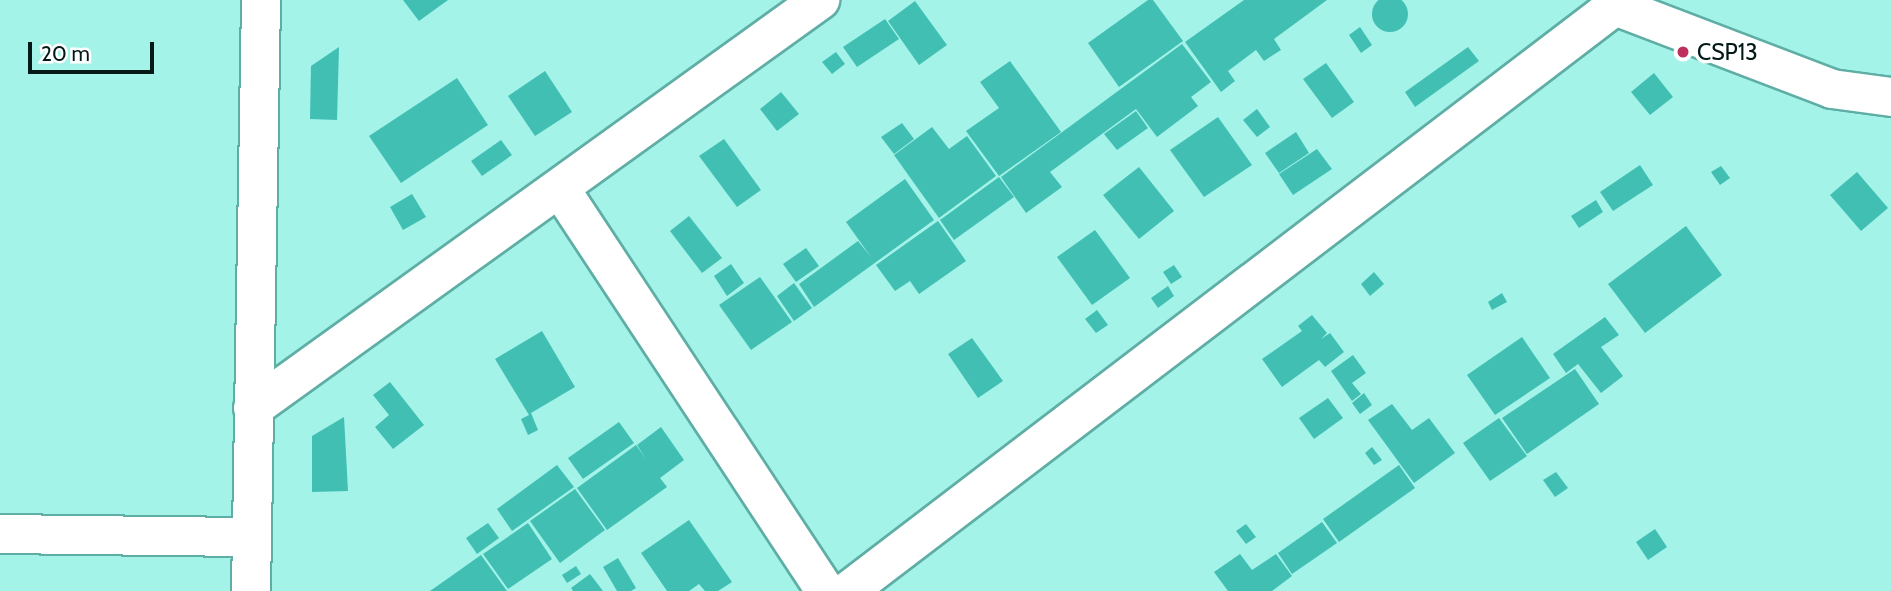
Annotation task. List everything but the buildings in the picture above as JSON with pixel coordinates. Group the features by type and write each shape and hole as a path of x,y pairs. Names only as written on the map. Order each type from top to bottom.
{"street":[{"path":"251,591 261,0"},
{"path":"253,408 561,190 820,0"},
{"path":"848,591 1616,2 1832,89 1891,97"},
{"path":"561,190 825,591"},
{"path":"0,534 251,537"}],"place":[{"name":"CSP13","path":"1683,52"}]}
